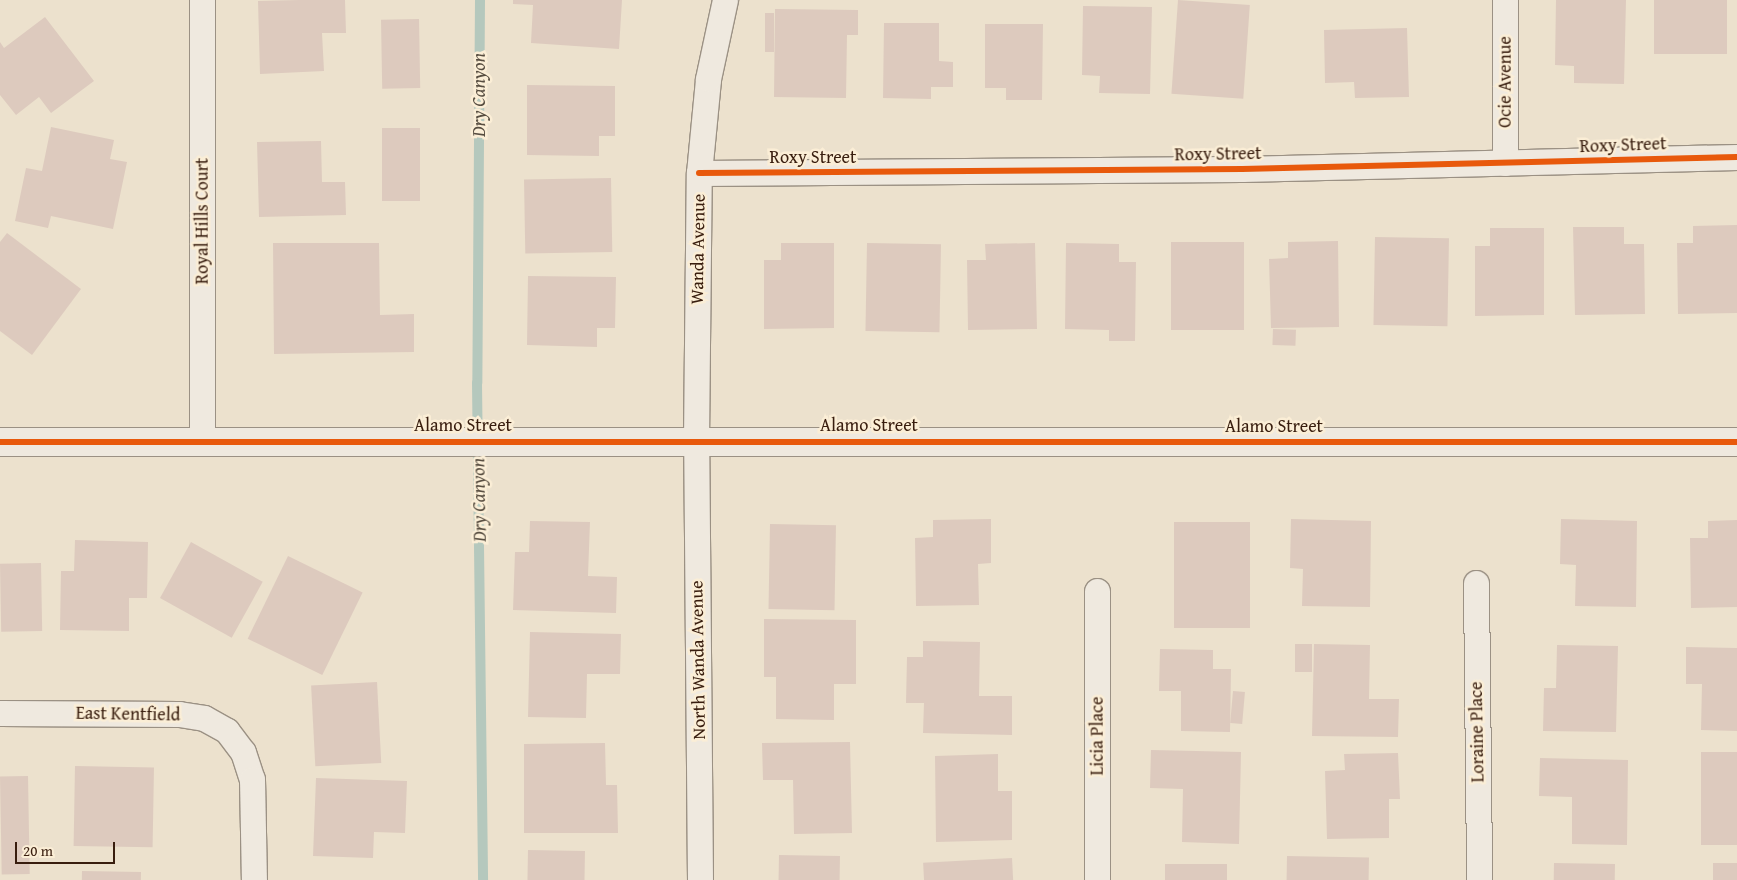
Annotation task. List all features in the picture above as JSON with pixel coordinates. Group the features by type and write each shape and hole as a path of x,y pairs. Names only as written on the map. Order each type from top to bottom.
{"main road":[{"name":"Alamo Street","path":"0,442 497,440 1737,442"}],"street":[{"name":"Royal Hills Court","path":"202,0 202,442"},
{"name":"Wanda Avenue","path":"696,440 699,173 708,79 725,0"},
{"name":"Ocie Avenue","path":"1505,0 1505,163"},
{"name":"Roxy Street","path":"699,173 1242,170 1737,157"},
{"name":"North Wanda Avenue","path":"696,440 700,880"},
{"name":"Loraine Place","path":"1476,583 1479,880"},
{"name":"Licia Place","path":"1097,591 1097,880"},
{"name":"East Kentfield","path":"0,713 179,714 204,718 227,731 243,752 254,807 254,880"}],"building":[{"path":"345,0 346,33 322,33 324,71 260,74 258,1"},
{"path":"513,0 622,0 619,49 531,43 533,5 513,4"},
{"path":"1178,0 1250,5 1243,99 1171,94"},
{"path":"1556,0 1626,0 1624,84 1574,83 1574,66 1555,65"},
{"path":"1654,0 1727,0 1727,54 1654,54"},
{"path":"1083,6 1152,7 1150,94 1099,93 1100,76 1082,75"},
{"path":"775,9 858,10 858,35 847,35 846,98 774,97"},
{"path":"765,13 774,13 774,52 765,52"},
{"path":"45,17 94,81 51,113 39,97 16,115 0,95 0,42 4,48"},
{"path":"419,19 420,88 382,89 381,20"},
{"path":"884,23 939,23 939,61 953,62 953,87 931,87 931,99 883,98"},
{"path":"985,24 1043,24 1042,100 1006,100 1006,88 985,88"},
{"path":"1407,28 1409,97 1355,98 1354,82 1325,83 1324,30"},
{"path":"527,85 615,86 615,136 599,136 599,156 527,155"},
{"path":"51,127 114,140 110,159 127,162 113,229 51,216 48,228 15,221 26,168 42,171"},
{"path":"382,128 420,128 420,201 382,201"},
{"path":"321,141 322,182 345,182 346,215 259,217 257,142"},
{"path":"611,178 612,252 525,254 524,180"},
{"path":"1737,225 1737,313 1678,314 1677,243 1693,243 1693,226"},
{"path":"1573,227 1624,227 1624,244 1644,244 1645,314 1575,315"},
{"path":"1490,228 1544,228 1544,315 1475,316 1475,246 1490,246"},
{"path":"7,233 81,289 32,355 0,331 0,242"},
{"path":"1375,237 1449,238 1447,326 1373,325"},
{"path":"1338,241 1339,327 1271,328 1269,259 1288,258 1288,242"},
{"path":"1171,242 1244,242 1244,330 1171,330"},
{"path":"273,243 379,243 380,315 414,314 414,352 274,354"},
{"path":"781,243 834,243 834,328 764,329 764,260 781,260"},
{"path":"867,243 941,244 939,332 865,331"},
{"path":"1035,243 1037,329 968,330 967,260 986,260 985,244"},
{"path":"1066,243 1119,244 1119,262 1136,262 1135,341 1109,341 1109,330 1065,329"},
{"path":"528,276 616,277 615,328 597,328 597,347 527,345"},
{"path":"1273,329 1296,330 1295,346 1272,345"},
{"path":"991,519 991,563 978,564 979,605 916,606 915,538 933,537 933,520"},
{"path":"1291,519 1371,521 1370,607 1302,606 1303,569 1290,568"},
{"path":"1561,519 1637,521 1636,607 1575,606 1576,565 1560,564"},
{"path":"1737,520 1737,607 1691,608 1690,538 1708,538 1708,521"},
{"path":"530,521 590,522 588,576 617,577 616,613 513,610 515,552 529,552"},
{"path":"1174,522 1250,522 1250,628 1174,628"},
{"path":"770,524 836,525 835,610 769,609"},
{"path":"75,540 148,542 147,598 129,598 129,631 60,630 61,571 74,571"},
{"path":"191,542 263,582 232,638 160,598"},
{"path":"288,556 363,592 322,675 248,639"},
{"path":"41,563 42,631 1,632 0,564"},
{"path":"764,619 856,620 856,684 834,684 834,720 776,719 776,677 764,677"},
{"path":"530,632 621,634 620,674 587,674 586,718 528,717"},
{"path":"923,641 980,642 979,696 1012,696 1012,735 923,733 924,703 906,703 907,657 923,657"},
{"path":"1295,644 1312,644 1312,672 1295,672"},
{"path":"1314,644 1370,645 1369,699 1399,699 1398,737 1312,736"},
{"path":"1557,645 1618,646 1616,732 1543,731 1544,688 1556,688"},
{"path":"1686,647 1737,648 1737,731 1701,730 1702,684 1686,684"},
{"path":"1160,649 1213,650 1213,669 1231,669 1230,732 1181,731 1181,691 1159,691"},
{"path":"377,682 381,763 315,766 311,685"},
{"path":"1233,691 1245,692 1242,724 1230,723"},
{"path":"850,742 852,833 794,834 793,780 763,780 762,743"},
{"path":"605,743 606,785 617,785 618,833 524,833 524,744"},
{"path":"1151,750 1241,752 1239,844 1182,842 1183,789 1150,788"},
{"path":"1701,752 1737,752 1737,845 1701,845"},
{"path":"1398,753 1400,799 1389,799 1389,838 1327,839 1325,771 1345,770 1344,754"},
{"path":"998,754 998,791 1012,791 1012,840 936,842 935,756"},
{"path":"1540,758 1628,760 1627,845 1572,844 1572,797 1539,796"},
{"path":"75,766 154,767 153,847 74,846"},
{"path":"0,776 28,776 30,874 2,874"},
{"path":"316,778 407,781 405,833 374,832 373,858 313,856"},
{"path":"528,850 585,851 584,880 527,880"},
{"path":"779,855 840,856 840,880 779,880"},
{"path":"1287,856 1369,857 1369,880 1287,880"},
{"path":"1012,858 1013,880 924,880 923,863"},
{"path":"1554,863 1615,864 1615,880 1554,880"},
{"path":"1713,863 1737,863 1737,880 1713,880"},
{"path":"1165,864 1227,864 1227,880 1165,880"},
{"path":"82,871 141,872 141,880 82,880"}],"waterway":[{"name":"Dry Canyon","path":"480,0 477,383 483,880"}],"cycle path":[{"path":"699,173 1242,169 1737,157"},
{"path":"0,442 1737,442"}]}
